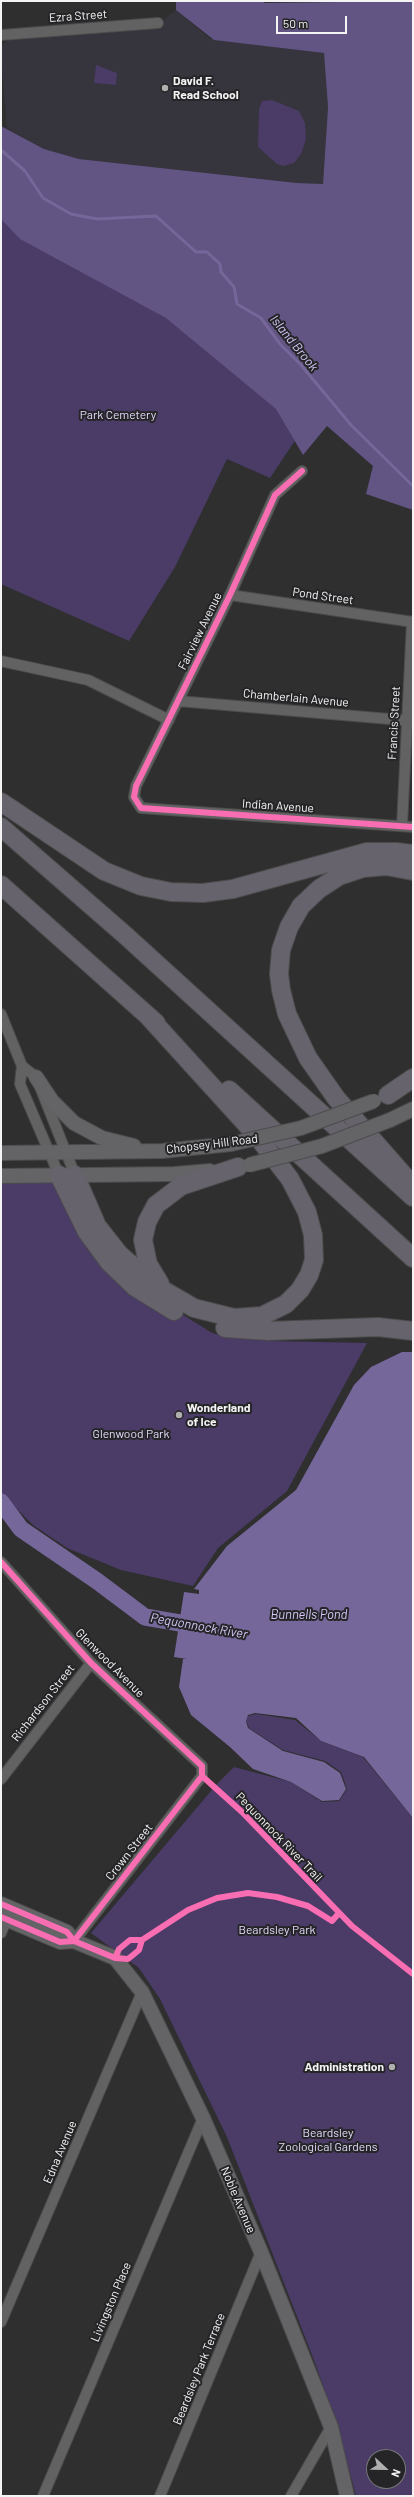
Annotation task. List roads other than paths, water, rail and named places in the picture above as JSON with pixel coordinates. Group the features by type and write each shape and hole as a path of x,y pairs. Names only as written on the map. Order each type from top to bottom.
{"highway":[{"path":"1,802 104,871 141,886 171,892 203,893 233,889 367,852 396,852 413,854"},
{"path":"1,827 126,936 413,1196"},
{"path":"413,871 386,866 363,868 339,876 319,889 301,906 289,927 281,950 279,974 286,1010 308,1058 346,1110 413,1186"},
{"path":"1,884 413,1258"},
{"path":"67,1175 97,1226 119,1254 143,1277 185,1304 213,1315 234,1318 262,1316 278,1309 294,1297 309,1275 314,1260 314,1235 300,1196 275,1158 147,1015"},
{"path":"381,1098 413,1078"},
{"path":"185,1304 166,1290 151,1271 143,1248 146,1222 156,1205 172,1190 190,1182 243,1166"},
{"path":"67,1175 87,1232 109,1262 136,1287 181,1314 211,1325 245,1330 378,1327 413,1331"}],"main road":[{"path":"36,1077 58,1109 83,1129 111,1141 162,1151"},
{"name":"Chopsey Hill Road","path":"1,1153 162,1151 231,1144 301,1128 413,1085"},
{"name":"Chopsey Hill Road","path":"1,1176 174,1174 243,1166 322,1146 390,1120 413,1109"},
{"name":"Noble Avenue","path":"5,1912 67,1932 74,1942 115,1958 142,1992 203,2118 261,2252 331,2427 347,2496"}],"street":[{"name":"Ezra Street","path":"1,35 158,23"},
{"name":"Fairview Avenue","path":"141,808 134,797 136,786 230,595 275,495 302,471"},
{"name":"Pond Street","path":"230,595 412,622"},
{"name":"Francis Street","path":"402,826 410,721 412,622"},
{"path":"1,661 88,680 168,720"},
{"name":"Chamberlain Avenue","path":"178,701 410,721"},
{"name":"Indian Avenue","path":"141,808 413,827"},
{"path":"1,1014 22,1066 20,1084 49,1153 67,1175"},
{"path":"22,1066 36,1077 67,1153 67,1175"},
{"name":"Glenwood Avenue","path":"1,1562 91,1663 202,1766 202,1776"},
{"name":"Richardson Street","path":"1,1778 91,1663"},
{"name":"Crown Street","path":"74,1942 202,1776"},
{"path":"1,1933 5,1912"},
{"name":"Edna Avenue","path":"1,2322 142,1992"},
{"name":"Livingston Place","path":"43,2496 203,2118"},
{"name":"Beardsley Park Terrace","path":"160,2496 261,2252"},
{"path":"291,2496 331,2427"}],"water":[{"name":"Bunnells Pond","path":"402,1352 413,1352 413,1818 364,1757 321,1741 296,1718 255,1713 248,1715 246,1721 248,1728 283,1751 324,1762 340,1773 346,1789 339,1800 322,1801 291,1782 253,1769 230,1747 191,1715 179,1687 183,1659 187,1659 174,1657 184,1592 199,1594 199,1590 194,1589 227,1546 296,1490 354,1385 371,1367"}],"waterway":[{"name":"Island Brook","path":"1,150 25,171 43,198 71,214 97,219 156,216 196,252 207,252 220,264 221,272 234,287 237,304 261,318 280,344 301,365 351,425 413,486"},
{"name":"Pequonnock River","path":"1,1502 21,1529 97,1581 145,1617 180,1623"}],"place":[{"name":"David F. Read School","path":"165,88"},
{"name":"Wonderland of Ice","path":"179,1415"},
{"name":"Administration","path":"392,2067"}],"park label":[{"name":"Park Cemetery","path":"118,415"},
{"name":"Glenwood Park","path":"131,1434"},
{"name":"Beardsley Park","path":"277,1930"},
{"name":"Beardsley Zoological Gardens","path":"328,2140"}]}
